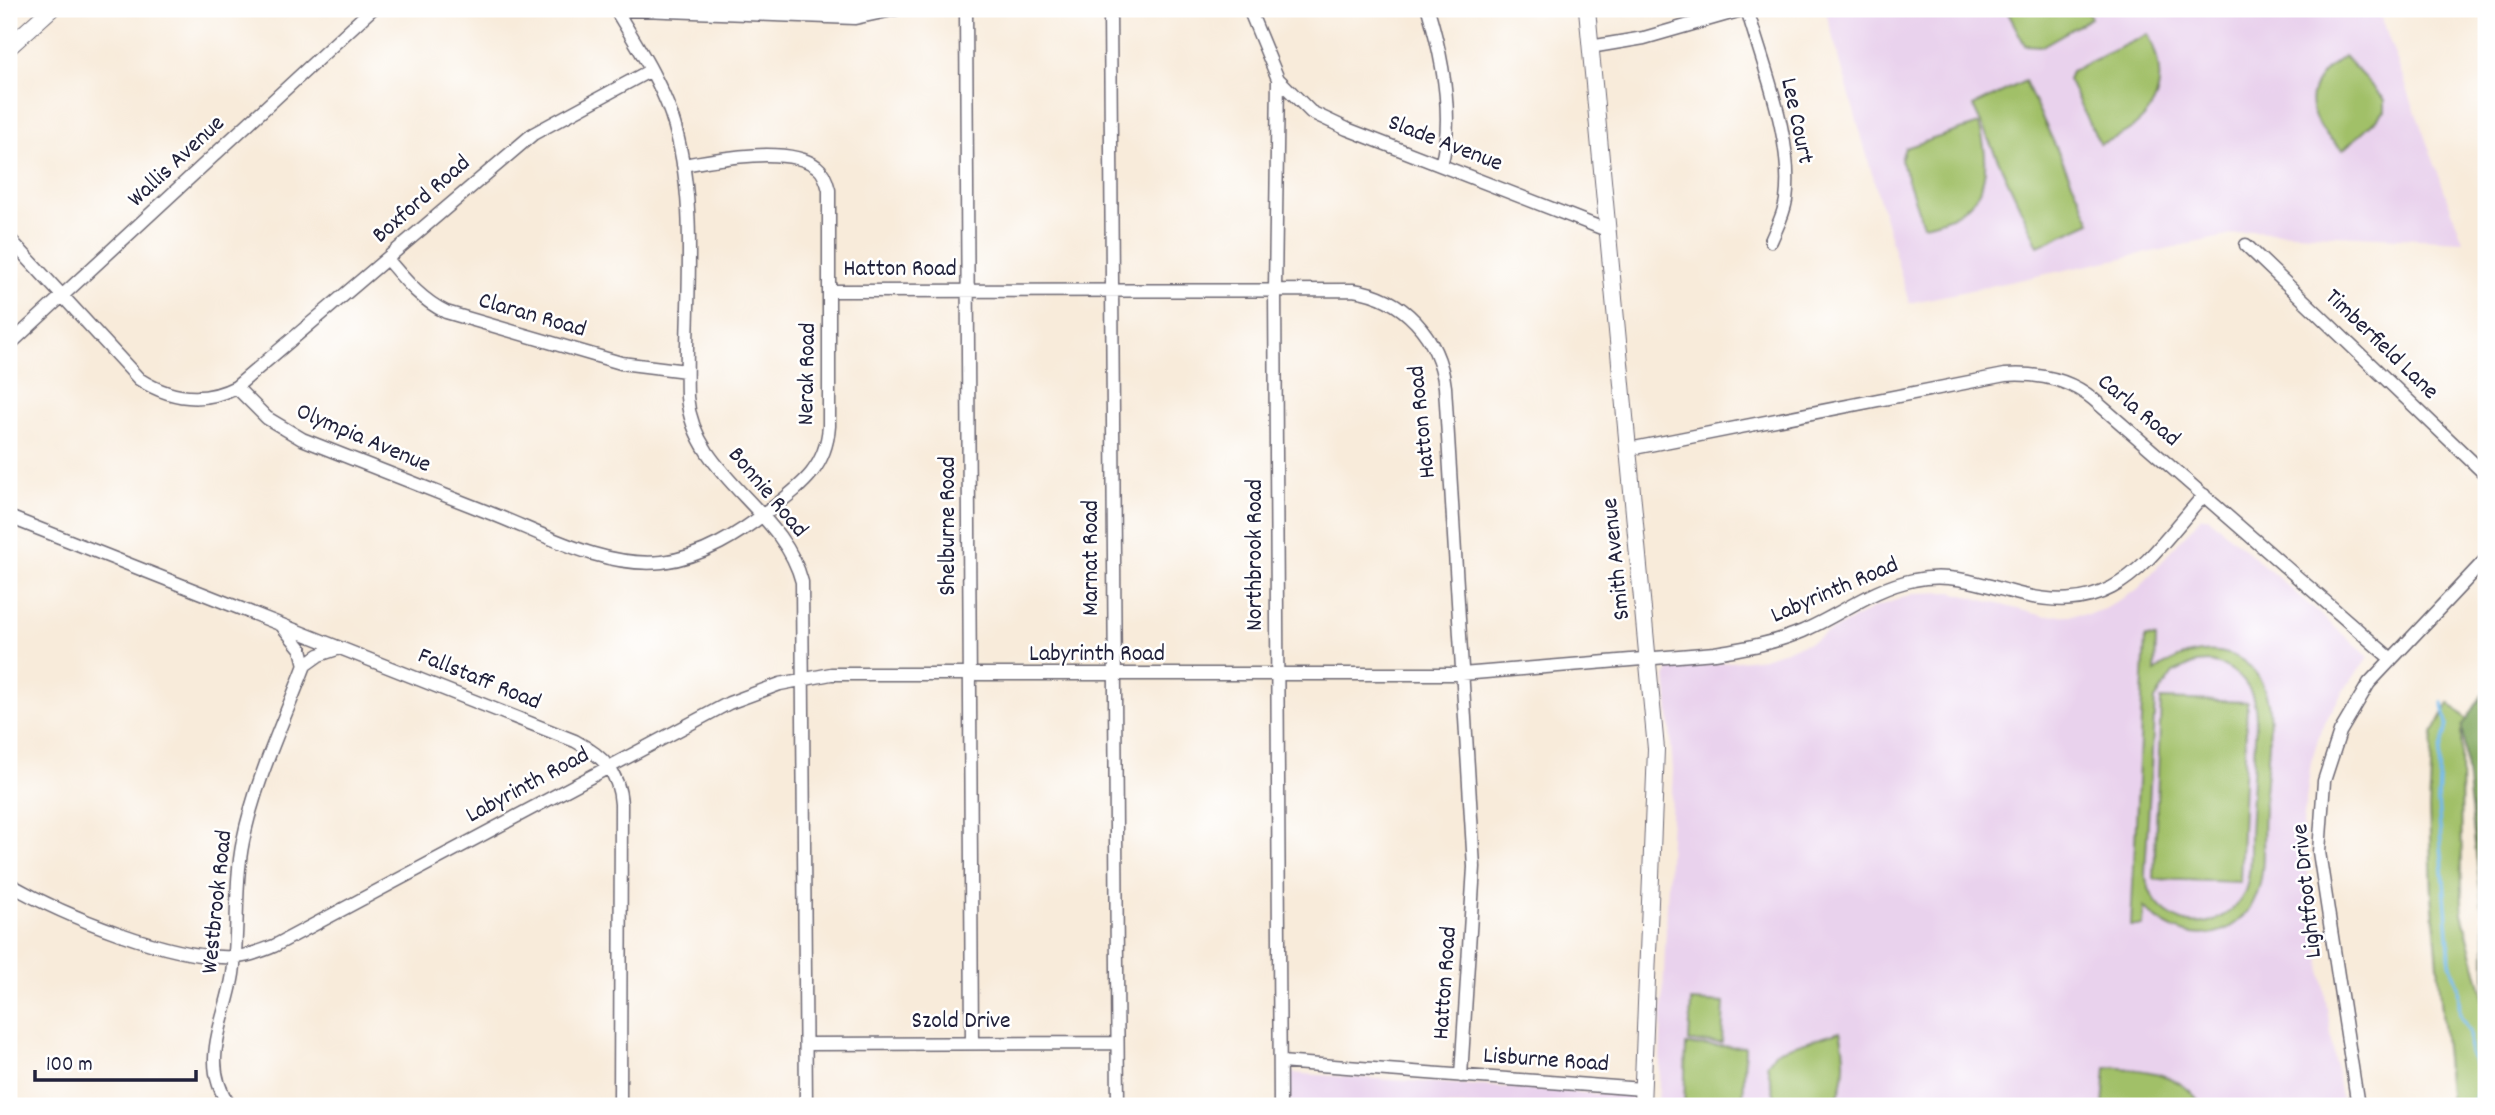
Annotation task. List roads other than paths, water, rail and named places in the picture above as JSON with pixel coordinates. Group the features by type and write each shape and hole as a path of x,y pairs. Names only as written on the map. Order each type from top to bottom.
{"main road":[{"path":"9,47 51,9"},
{"name":"Smith Avenue","path":"1587,9 1649,659 1656,775 1642,1106"}],"street":[{"name":"Wallis Avenue","path":"9,345 372,9"},
{"path":"615,9 806,12 855,18 897,9"},
{"name":"Bonnie Road","path":"615,9 651,70 670,113 683,165 687,218 686,371 689,412 697,438 713,463 787,547 799,569 802,582 805,678 806,1106"},
{"name":"Shelburne Road","path":"966,9 972,1043"},
{"name":"Marnat Road","path":"1110,9 1118,1106"},
{"name":"Northbrook Road","path":"1250,9 1278,79 1275,290 1280,1106"},
{"path":"1428,9 1438,50 1447,124 1441,165"},
{"path":"1590,47 1644,38 1746,9"},
{"name":"Lee Court","path":"1746,9 1782,132 1787,169 1786,201 1771,241"},
{"name":"Boxford Road","path":"236,387 533,134 651,70"},
{"name":"Slade Avenue","path":"1278,79 1311,112 1609,231"},
{"name":"Nerak Road","path":"683,165 744,156 800,159 822,172 829,190 829,426 825,453 820,466 804,484 762,517"},
{"path":"9,238 128,369 151,387 176,396 199,398 236,387"},
{"name":"Timberfield Lane","path":"2246,245 2486,475"},
{"name":"Claran Road","path":"387,259 430,305 446,313 621,363 686,371"},
{"name":"Hatton Road","path":"830,291 1353,290 1382,297 1408,313 1431,341 1438,355 1445,387 1474,876 1461,1076"},
{"name":"Carla Road","path":"1629,449 2020,374 2052,379 2083,390 2390,659"},
{"name":"Olympia Avenue","path":"236,387 267,418 302,439 605,557 643,562 678,559 714,547 762,517"},
{"name":"Labyrinth Road","path":"9,884 113,931 195,953 234,957 274,946 729,703 753,692 805,678 831,674 1462,674 1715,653 1777,640 1801,631 1874,594 1930,577 1969,580 2056,602 2100,594 2141,567 2204,495"},
{"name":"Fallstaff Road","path":"9,517 575,741 610,766"},
{"name":"Lightfoot Drive","path":"2358,1106 2319,852 2320,810 2329,759 2340,732 2369,683 2486,559"},
{"path":"282,625 301,649 305,665 319,655 340,648"},
{"name":"Westbrook Road","path":"230,1106 219,1088 213,1061 234,957 238,869 248,816 305,665"},
{"path":"610,766 618,781 621,804 620,1106"},
{"name":"Szold Drive","path":"806,1044 1118,1043"},
{"name":"Lisburne Road","path":"1280,1062 1642,1089"}],"waterway":[{"path":"2443,703 2447,725 2440,755 2438,802 2450,962 2458,986 2460,1015 2469,1032 2470,1053 2481,1074 2473,1106"}]}
